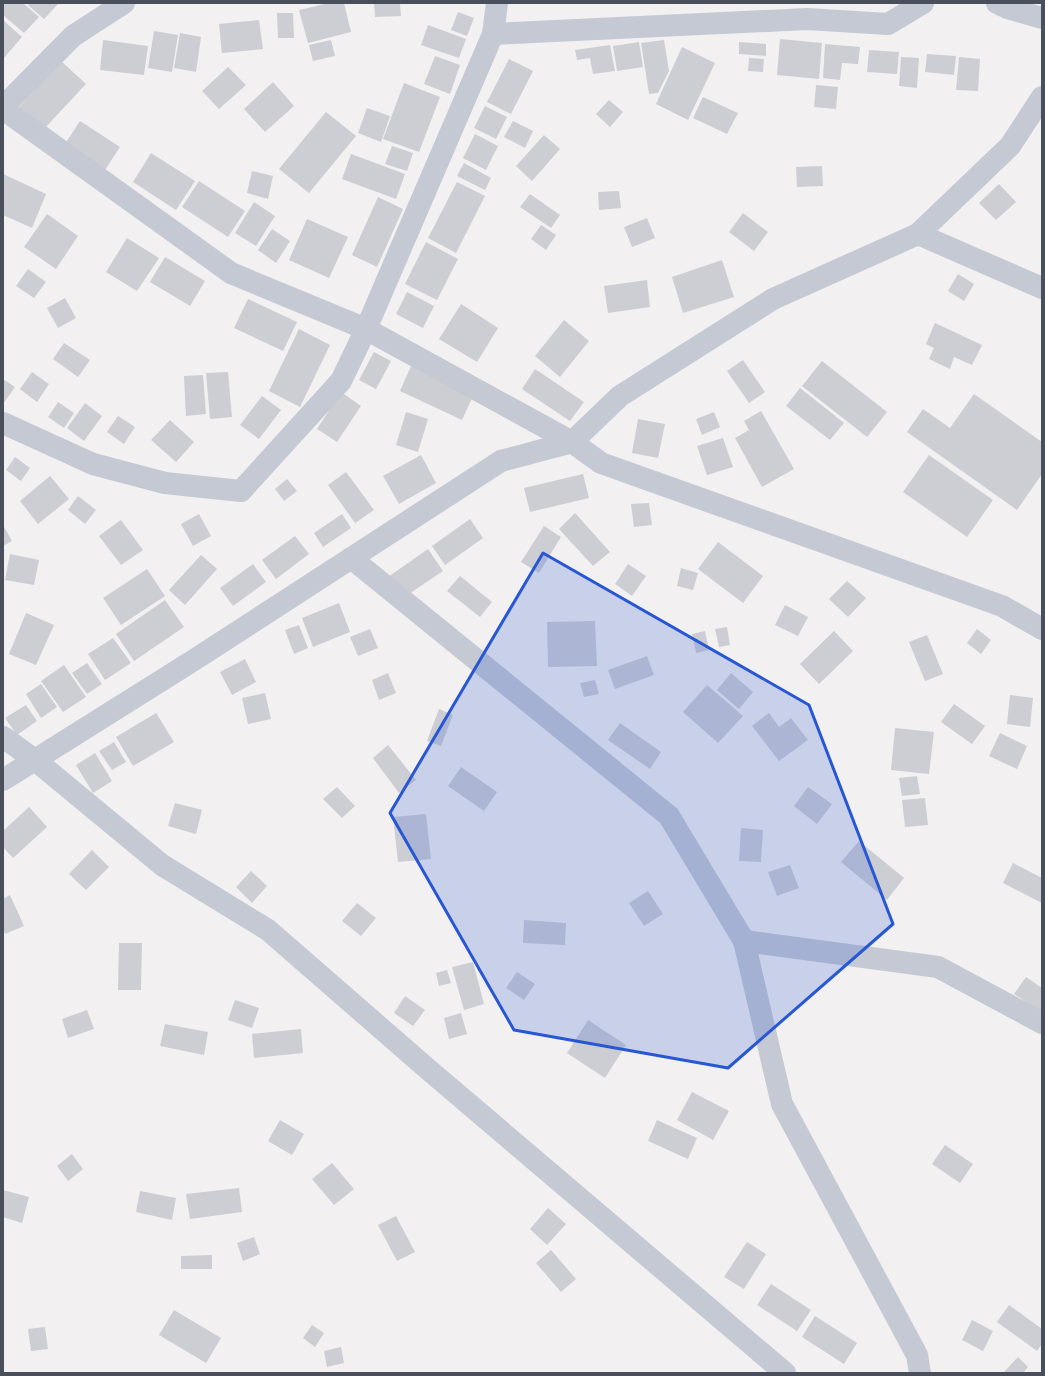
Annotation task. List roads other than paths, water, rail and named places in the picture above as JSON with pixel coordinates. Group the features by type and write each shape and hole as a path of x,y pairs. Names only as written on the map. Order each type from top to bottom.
{"street":[{"path":"124,3 73,36 3,108 231,273 366,329 572,442 601,463 1002,606 1042,630"},
{"path":"3,422 93,464 165,483 241,491 341,381 366,329 493,34 497,3"},
{"path":"493,34 807,19 888,24 923,3"},
{"path":"997,3 1007,8 1042,18"},
{"path":"3,780 501,462 572,442 620,396 773,299 918,234 1010,146 1042,97"},
{"path":"918,234 1042,288"},
{"path":"351,558 669,816 744,941 782,1104 917,1355 920,1373"},
{"path":"3,737 35,760 162,865 268,930 430,1071 785,1373"},
{"path":"744,941 938,967 1042,1023"}]}
